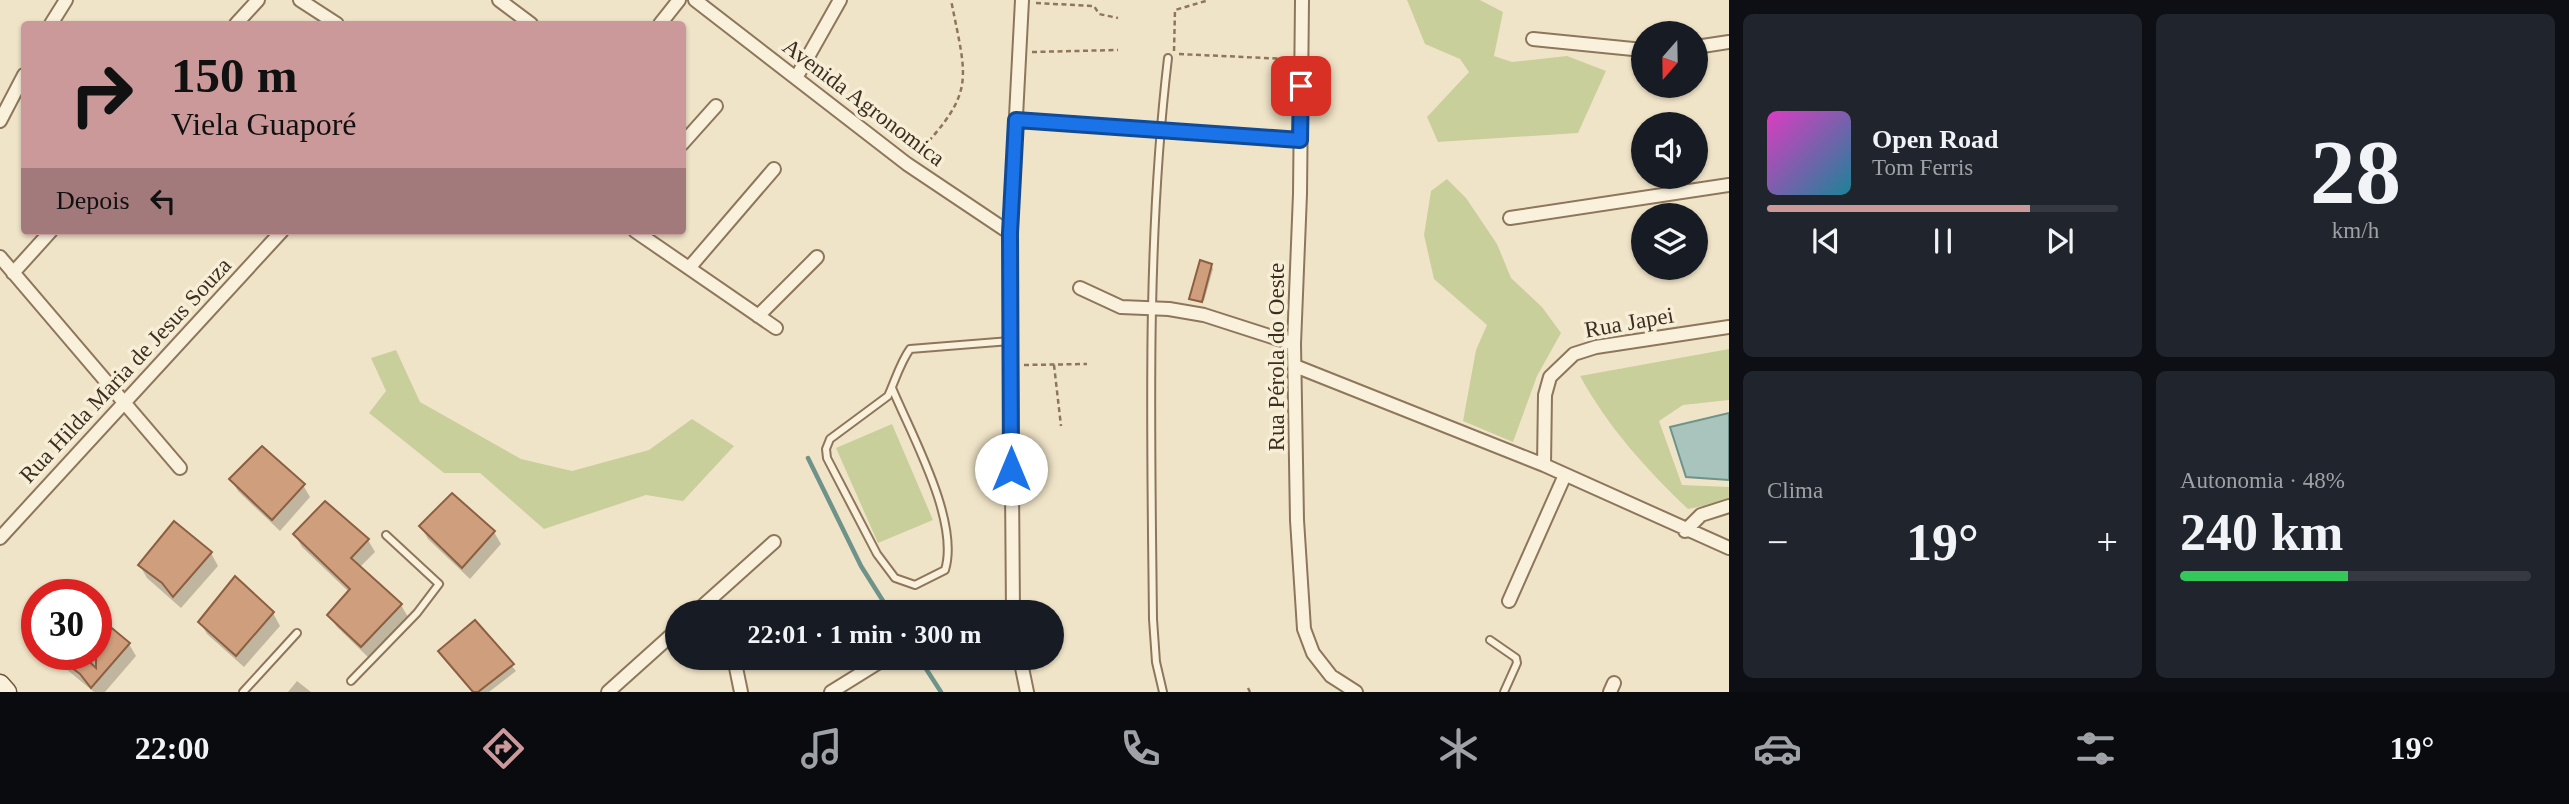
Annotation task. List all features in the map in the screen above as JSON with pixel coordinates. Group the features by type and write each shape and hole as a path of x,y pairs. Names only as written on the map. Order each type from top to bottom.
{"street":[{"path":"53,21 66,0"},
{"path":"239,21 258,0"},
{"path":"300,0 332,21"},
{"path":"499,0 527,21"},
{"path":"662,21 679,0"},
{"name":"Avenida Agronomica","path":"695,0 907,164 1010,233"},
{"path":"796,78 840,0"},
{"name":"Rua Pérola do Oeste","path":"1302,0 1294,344 1297,520 1304,629 1313,653 1331,676 1356,692"},
{"path":"1013,600 1010,233 1022,2"},
{"path":"1533,39 1631,49"},
{"path":"1708,45 1729,42"},
{"path":"0,121 21,81"},
{"path":"686,140 716,106"},
{"path":"1016,120 1160,128 1300,140"},
{"path":"689,268 774,169"},
{"path":"1510,218 1729,185"},
{"path":"13,274 47,235"},
{"name":"Rua Hilda Maria de Jesus Souza","path":"0,538 278,235"},
{"path":"641,235 776,328"},
{"path":"0,257 123,405 180,468"},
{"path":"758,316 817,257"},
{"path":"1080,288 1121,307 1153,311 1169,309 1204,316 1294,344"},
{"name":"Rua Japei","path":"1544,465 1545,395 1550,377 1574,354 1596,347 1729,327"},
{"path":"1295,366 1544,465 1685,531 1729,548"},
{"path":"1509,601 1565,475"},
{"path":"1685,531 1701,515 1729,506"},
{"path":"711,600 774,542"},
{"path":"608,692 665,641"},
{"path":"736,670 741,692"},
{"path":"831,692 866,670"},
{"path":"1022,670 1027,692"},
{"path":"0,684 6,692"}],"lane":[{"path":"1163,692 1153,619 1153,311 1160,128 1171,56"},
{"path":"892,388 938,500 948,547 944,570 915,585 895,578 877,554 827,458 826,449 830,439 888,396 906,354 915,346 1010,341"},
{"path":"351,681 417,613 439,584 386,535"},
{"path":"243,692 297,633"},
{"path":"1490,640 1516,658 1517,663 1504,692"}],"path":[{"path":"907,164 958,105 965,80 951,0"},
{"path":"1209,0 1175,9 1171,56 1301,59"},
{"path":"1022,2 1094,6 1099,14 1118,18"},
{"path":"1018,52 1118,50"},
{"path":"1010,365 1087,364"},
{"path":"1054,365 1060,426"}],"green space":[{"path":"1407,0 1480,0 1503,12 1494,56 1512,62 1567,56 1606,71 1578,133 1438,142 1427,117 1469,72 1460,59 1425,44"},
{"path":"1447,179 1466,198 1497,244 1511,278 1542,307 1561,333 1537,376 1513,442 1463,421 1476,350 1487,325 1434,279 1424,235 1431,191"},
{"path":"1729,349 1729,400 1683,405 1659,421 1682,485 1729,487 1729,501 1688,509 1629,447 1580,376"},
{"path":"396,350 420,402 521,459 572,471 649,450 692,419 734,446 683,501 646,495 544,529 480,473 444,473 369,413 386,391 371,358"},
{"path":"892,424 933,520 878,543 836,448"}],"water":[{"path":"1729,413 1729,480 1686,477 1670,427"}],"building":[{"path":"1200,260 1212,264 1202,302 1189,299"},
{"path":"262,446 305,484 272,520 229,479"},
{"path":"452,493 495,531 462,568 419,526"},
{"path":"325,501 369,539 351,558 402,604 361,647 327,615 350,589 293,534"},
{"path":"174,521 212,552 173,597 162,583 138,565"},
{"path":"235,576 274,612 236,656 198,622"},
{"path":"475,620 514,664 478,692 473,692 438,651"},
{"path":"112,628 130,643 112,664"},
{"path":"75,670 107,670 91,688"}],"waterway":[{"path":"808,458 861,566 882,600"},
{"path":"927,670 941,692"}],"route":[{"path":"1011,469 1010,233 1016,120 1160,128 1300,140 1301,86"}]}
